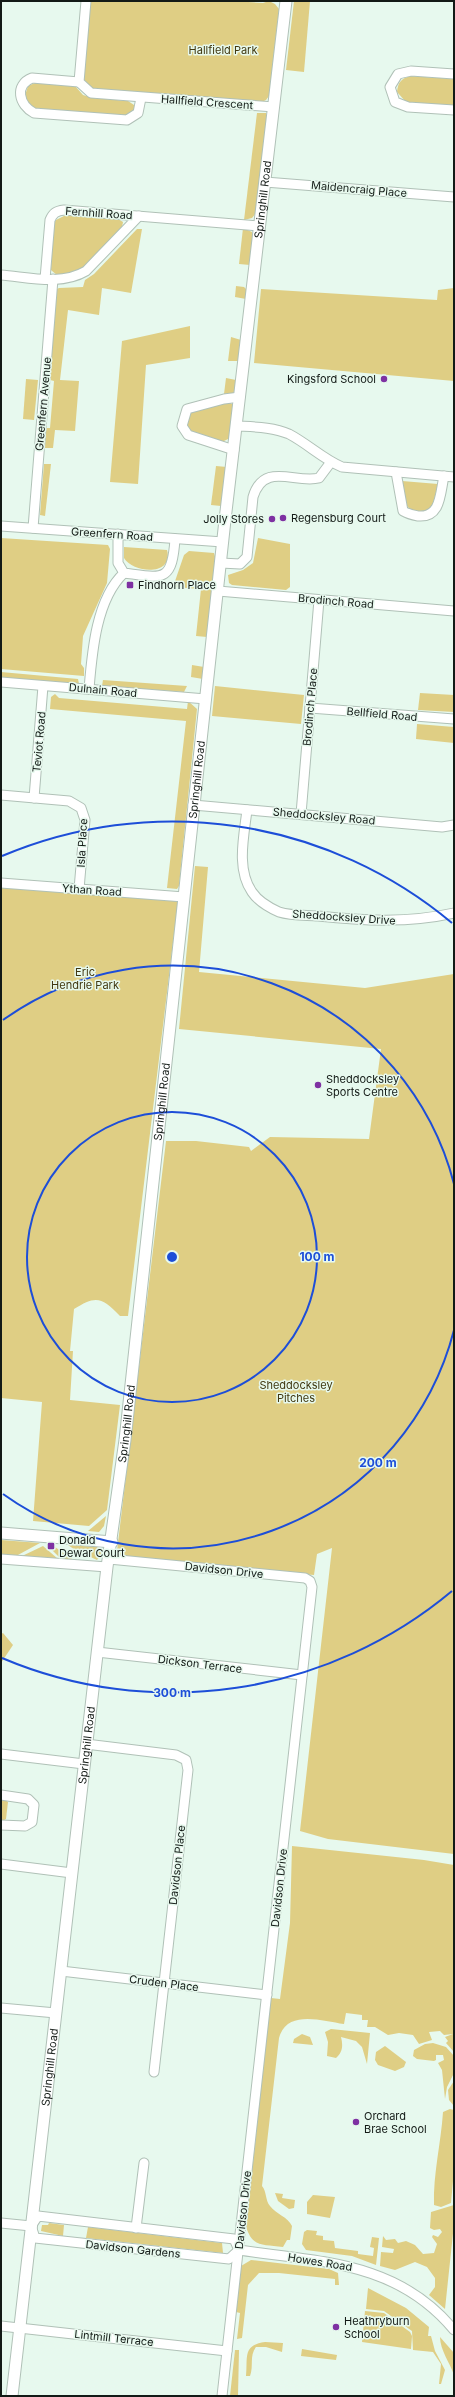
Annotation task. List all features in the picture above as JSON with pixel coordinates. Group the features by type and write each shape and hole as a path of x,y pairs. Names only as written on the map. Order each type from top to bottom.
{"street":[{"path":"86,1 79,82 32,78 25,81 22,85 21,102 26,109 34,113 128,120 138,113 140,98"},
{"name":"Springhill Road","path":"12,2396 86,1744 108,1563 112,1542 193,805 286,1"},
{"path":"454,74 411,71 398,74 390,87 395,102 454,110"},
{"name":"Hallfield Crescent","path":"79,82 91,93 140,98 274,107"},
{"name":"Maidencraig Place","path":"265,182 454,197"},
{"name":"Fernhill Road","path":"49,279 52,215 64,210 260,226"},
{"name":"Fernhill Road","path":"1,275 49,279 72,278 86,271 139,216"},
{"name":"Greenfern Avenue","path":"33,528 49,279"},
{"path":"234,450 188,435 182,426 187,409 240,397"},
{"path":"237,426 276,430 289,434 330,462 342,467 454,477"},
{"path":"221,563 240,564 247,557 253,497 256,488 262,482 279,476 319,478 330,462"},
{"path":"396,472 403,511 409,515 426,516 433,514 437,508 444,476"},
{"name":"Greenfern Road","path":"1,526 223,542"},
{"path":"118,534 118,559 120,568 124,573 159,577 165,575 172,564 175,539"},
{"path":"89,689 93,641 96,628 114,582 124,573"},
{"name":"Brodinch Road","path":"218,591 454,611"},
{"name":"Brodinch Place","path":"301,814 319,600"},
{"name":"Dulnain Road","path":"1,682 206,699"},
{"name":"Teviot Road","path":"34,798 43,686"},
{"name":"Bellfield Road","path":"310,708 454,719"},
{"name":"Isla Place","path":"1,795 69,800 81,808 86,820 79,889"},
{"name":"Sheddocksley Road","path":"193,805 442,826 454,825"},
{"name":"Sheddocksley Drive","path":"247,810 242,860 244,871 252,892 268,906 288,914 346,919 405,921 454,913"},
{"name":"Ythan Road","path":"1,882 184,897"},
{"path":"1,1533 112,1542"},
{"path":"1,1559 108,1563"},
{"name":"Davidson Drive","path":"108,1563 305,1578 310,1581 312,1587 222,2396"},
{"name":"Dickson Terrace","path":"97,1652 302,1675"},
{"name":"Davidson Place","path":"86,1744 176,1755 186,1760 188,1770 154,2072"},
{"path":"1,1754 84,1764"},
{"path":"1,1795 28,1799 34,1805 32,1822 25,1826 1,1825"},
{"path":"1,1864 72,1873"},
{"name":"Cruden Place","path":"61,1971 267,1995"},
{"path":"1,2008 56,2013"},
{"name":"Davidson Gardens","path":"136,2228 144,2163"},
{"name":"Davidson Gardens","path":"38,2216 234,2239 238,2250 229,2259 34,2238 31,2226 38,2216"},
{"path":"1,2223 31,2226"},
{"name":"Howes Road","path":"238,2250 346,2264 363,2269 413,2292 454,2330"},
{"name":"Lintmill Terrace","path":"1,2326 227,2351"}],"green space":[{"name":"Hallfield Park","path":"90,1 232,1 263,3 269,1 275,4 279,9 269,96 262,102 92,89 83,80"},
{"path":"294,1 310,1 304,72 286,70"},
{"path":"410,76 454,79 454,106 406,102 397,92 397,89 400,81"},
{"path":"35,83 75,86 83,95 93,98 128,101 134,105 134,112 127,116 34,109 24,99 28,86"},
{"path":"257,113 266,113 267,118 256,213 252,218 244,220"},
{"path":"66,215 118,219 123,222 122,227 84,268 58,276 51,270 53,225 56,220"},
{"path":"243,228 252,232 253,238 250,265 239,264"},
{"path":"137,229 142,229 131,293 102,288 99,315 68,310 60,380 79,381 75,431 55,430 53,448 45,448 46,428 50,428 54,381 50,380 55,290 59,288 83,287 85,280 94,274"},
{"path":"236,286 244,287 247,290 246,299 235,297"},
{"path":"454,288 454,381 254,363 261,289 437,300 438,290"},
{"path":"190,326 190,358 146,365 138,484 110,482 122,341"},
{"path":"231,337 241,340 239,361 228,361"},
{"path":"226,378 236,380 235,390 233,393 224,394"},
{"path":"26,379 38,380 34,420 23,419"},
{"path":"228,402 232,404 234,408 230,438 222,442 189,430 187,425 188,420 193,410"},
{"path":"44,464 51,464 45,516 40,515"},
{"path":"216,466 227,467 221,506 211,505"},
{"path":"402,481 438,484 432,508 426,512 411,510 406,505"},
{"path":"1,538 108,545 110,549 107,583 83,636 81,664 84,668 84,676 1,669"},
{"path":"258,538 290,544 290,587 286,590 232,585 229,583 228,575 243,570 253,563"},
{"path":"124,547 167,550 168,558 165,564 152,570 136,567 124,558"},
{"path":"189,551 214,553 216,560 207,637 196,636 201,589 173,587 184,555"},
{"path":"192,665 204,667 203,679 191,677"},
{"path":"1,672 78,679 79,684 1,678"},
{"path":"103,680 187,686 184,692 102,686"},
{"path":"215,686 304,695 301,724 212,716"},
{"path":"420,693 454,695 454,712 418,710"},
{"path":"55,694 59,698 187,709 188,701 197,709 179,886 177,889 167,888 186,721 50,709 51,697"},
{"path":"417,724 454,727 454,743 416,739"},
{"name":"Sheddocksley Pitches","path":"195,866 208,867 199,972 365,988 454,974 454,1854 328,1839 300,1831 332,1548 317,1554 314,1575 123,1558 117,1551 166,1141 196,1141 249,1147 251,1151 270,1137 369,1139 381,1049 179,1029"},
{"name":"Eric Hendrie Park","path":"1,887 178,901 128,1316 120,1316 108,1305 98,1300 93,1300 74,1309 70,1351 73,1351 70,1400 120,1405 107,1510 89,1526 33,1521 42,1402 1,1398"},
{"path":"106,1516 104,1526 99,1532 88,1531"},
{"path":"1,1540 40,1543 16,1556 1,1555"},
{"path":"68,1545 97,1547 102,1554 97,1560 82,1553 81,1554"},
{"path":"43,1546 58,1559 20,1557"},
{"path":"49,1547 55,1547 75,1561 62,1560"},
{"path":"3,1633 13,1645 1,1663 1,1634"},
{"path":"1,1797 8,1802 6,1819 1,1822"},
{"path":"292,1846 424,1860 454,1865 454,2052 446,2043 448,2041 445,2037 453,2034 444,2035 440,2031 429,2032 432,2040 419,2044 413,2035 399,2033 388,2035 375,2027 367,2027 368,2020 362,2020 362,2015 346,2013 344,2024 316,2019 297,2020 289,2023 283,2029 279,2038 262,2186 270,2206 288,2220 292,2226 290,2240 287,2240 283,2247 264,2245 255,2242 248,2233 246,2226 271,1998 280,1999 290,1923"},
{"path":"331,2029 370,2033 367,2064 362,2047 356,2041 341,2037 342,2048 338,2056 336,2058 327,2056 328,2042 325,2032"},
{"path":"302,2034 310,2037 313,2045 293,2043 294,2039"},
{"path":"433,2043 446,2047 454,2056 454,2073 447,2087 445,2099 442,2070 438,2063 444,2060 443,2055 436,2055 436,2060 434,2061 417,2059 413,2056 414,2050 425,2044"},
{"path":"385,2046 406,2062 404,2067 395,2071 378,2065 375,2060 376,2052"},
{"path":"454,2081 454,2106 449,2100 448,2090"},
{"path":"450,2109 454,2110 454,2170 451,2203 441,2207 434,2205 435,2182 443,2112"},
{"path":"275,2193 283,2194 282,2198 295,2200 294,2208 289,2209 278,2201"},
{"path":"313,2195 335,2197 330,2218 307,2214 307,2202"},
{"path":"454,2205 454,2224 445,2309 429,2295 435,2287 435,2278 427,2267 415,2262 395,2270 380,2266 381,2252 393,2253 394,2249 382,2247 383,2236 386,2240 395,2239 398,2243 406,2241 415,2245 423,2254 434,2253 437,2244 432,2237 433,2235 438,2237 442,2232 440,2229 434,2230 430,2228 431,2212"},
{"path":"49,2223 64,2225 63,2236 41,2231 42,2225 48,2225"},
{"path":"88,2227 222,2243 223,2253 86,2238"},
{"path":"307,2230 317,2231 316,2235 323,2236 323,2240 334,2241 335,2248 358,2251 358,2254 373,2256 374,2248 370,2247 372,2237 379,2238 376,2265 352,2256 306,2250 302,2244 304,2232"},
{"path":"251,2260 329,2269 338,2273 339,2285 335,2285 335,2279 279,2273 259,2273 248,2285 242,2338 237,2339 240,2313 236,2312 241,2266"},
{"path":"368,2288 406,2308 429,2327 428,2336 431,2336 435,2351 445,2370 441,2384 439,2384 441,2364 433,2352 413,2350 412,2331 384,2311 366,2309"},
{"path":"365,2311 384,2313 410,2332 412,2336 411,2349 362,2342"},
{"path":"440,2337 454,2353 454,2375 443,2352"},
{"path":"265,2342 283,2343 282,2352 266,2347 256,2347 252,2357 252,2369 250,2376 246,2376 249,2349"},
{"path":"302,2349 337,2355 336,2360 301,2356"},
{"path":"235,2350 239,2350 238,2396 230,2396"}],"place":[{"name":"Kingsford School","path":"384,379"},
{"name":"Regensburg Court","path":"283,518"},
{"name":"Jolly Stores","path":"272,519"},
{"name":"Findhorn Place","path":"130,585"},
{"name":"Sheddocksley Sports Centre","path":"318,1085"},
{"name":"Donald Dewar Court","path":"51,1546"},
{"name":"Orchard Brae School","path":"356,2122"},
{"name":"Heathryburn School","path":"336,2327"}]}
